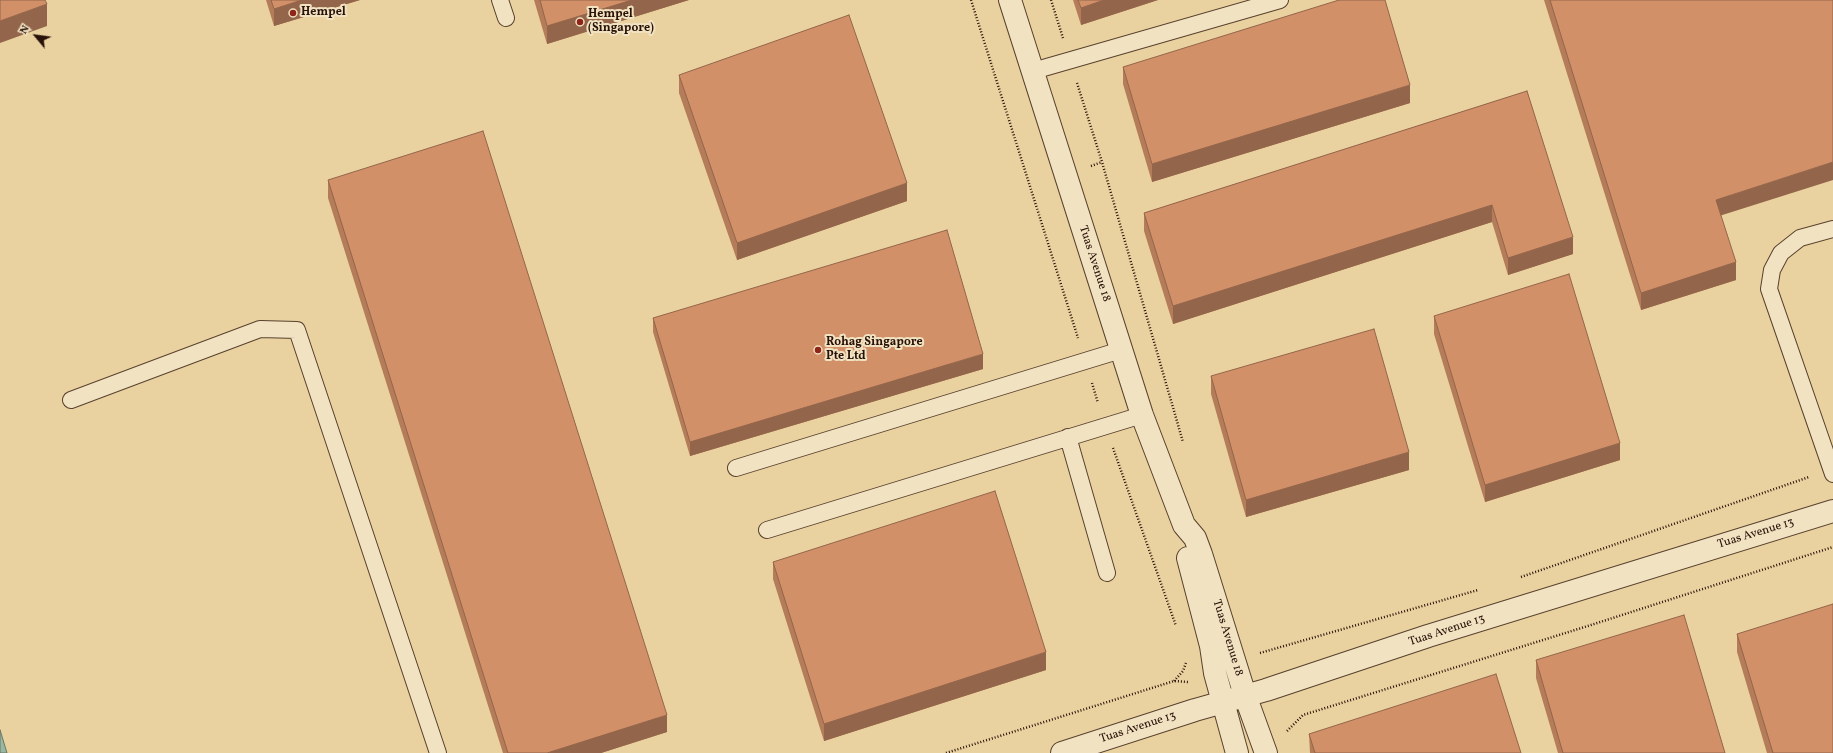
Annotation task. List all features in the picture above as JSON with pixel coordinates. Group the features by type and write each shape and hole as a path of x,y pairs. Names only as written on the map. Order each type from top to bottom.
{"street":[{"name":"Tuas Avenue 18","path":"1010,0 1142,415 1184,526 1184,543 1211,646 1215,673 1237,753"},
{"name":"Tuas Avenue 13","path":"1062,753 1245,695 1266,690 1436,634 1833,511"},
{"name":"Tuas Avenue 18","path":"1184,526 1195,538 1201,554 1245,695 1266,753"}],"lane":[{"path":"500,0 506,18"},
{"path":"1033,71 1280,0"},
{"path":"1832,472 1769,288 1772,270 1781,253 1800,238 1833,229"},
{"path":"71,400 260,329 297,330 438,753"},
{"path":"736,468 1121,350"},
{"path":"767,530 1142,415"},
{"path":"1068,437 1107,573"}],"path":[{"path":"1051,0 1102,162 1184,446"},
{"path":"1513,580 1832,472"},
{"path":"1285,734 1288,729 1303,715 1591,625 1833,546"},
{"path":"1255,652 1261,653 1483,589"},
{"path":"946,753 1174,681 1186,683"}],"shaded area":[{"path":"0,730 7,753 0,753"}],"building":[{"path":"0,0 45,0 47,4 0,21"},
{"path":"271,0 302,0 274,9"},
{"path":"540,0 632,0 547,26"},
{"path":"1078,0 1104,0 1081,8"},
{"path":"1339,0 1385,0 1410,85 1152,164 1123,67"},
{"path":"1550,0 1833,0 1833,162 1716,200 1736,262 1641,293"},
{"path":"849,15 907,183 737,243 679,75"},
{"path":"1527,91 1573,237 1508,258 1492,205 1173,306 1144,213"},
{"path":"483,131 667,715 547,753 508,753 328,180"},
{"name":"Rohag Singapore Pte Ltd","path":"947,230 983,354 690,442 653,318"},
{"path":"1569,274 1620,443 1485,485 1434,316"},
{"path":"1374,329 1409,452 1246,500 1211,376"},
{"path":"995,491 1046,652 824,724 773,562"},
{"path":"1833,604 1833,753 1773,753 1737,634"},
{"path":"1684,615 1725,753 1563,753 1536,660"},
{"path":"1496,674 1521,753 1315,753 1309,734"}],"place":[{"name":"Hempel","path":"293,13"},
{"name":"Hempel (Singapore)","path":"580,22"},
{"name":"Rohag Singapore Pte Ltd","path":"818,350"}]}
